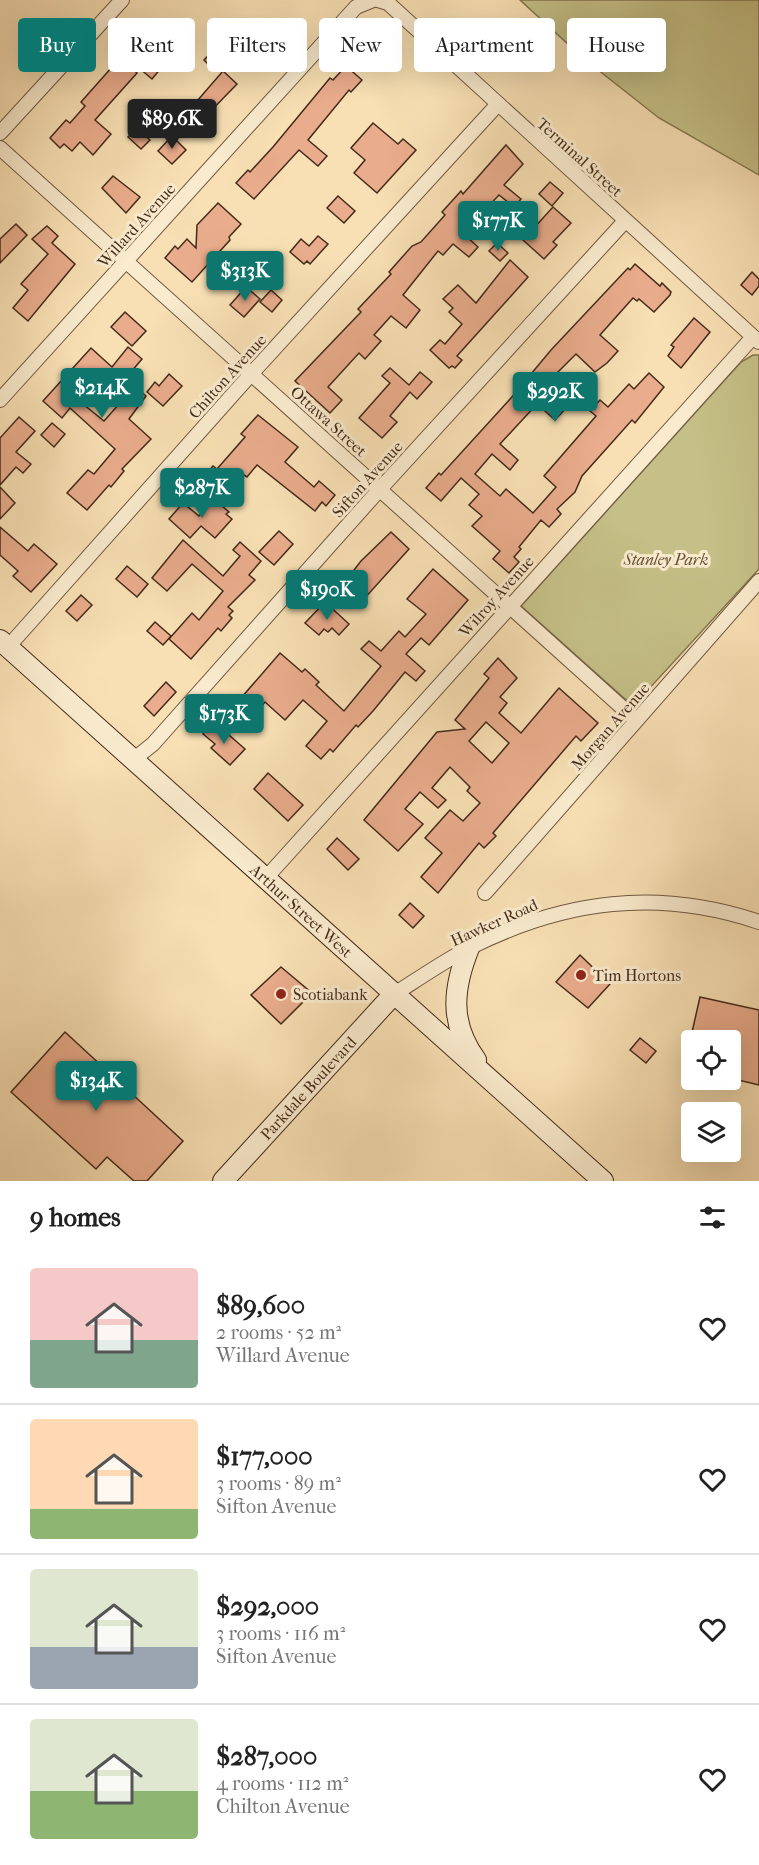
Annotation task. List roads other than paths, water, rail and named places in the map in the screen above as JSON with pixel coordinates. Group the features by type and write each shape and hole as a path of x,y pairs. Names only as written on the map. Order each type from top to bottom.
{"main road":[{"name":"Arthur Street West","path":"4,644 603,1181"},
{"path":"470,948 459,972 455,994 456,1016 472,1055 488,1077"},
{"name":"Parkdale Boulevard","path":"223,1181 393,995"}],"street":[{"path":"0,133 122,0"},
{"name":"Willard Avenue","path":"0,400 356,7 373,0"},
{"name":"Terminal Street","path":"378,0 388,3 756,339"},
{"name":"Chilton Avenue","path":"4,644 498,104"},
{"name":"Ottawa Street","path":"0,148 636,720"},
{"name":"Sifton Avenue","path":"133,760 160,736 380,489 626,221"},
{"name":"Wilroy Avenue","path":"265,879 509,605 756,339"},
{"name":"Morgan Avenue","path":"485,892 759,581"},
{"name":"Hawker Road","path":"393,995 470,948 530,920 587,906 643,901 691,904 759,921"}],"place":[{"name":"Tim Hortons","path":"581,975"},
{"name":"Scotiabank","path":"281,994"}],"park label":[{"name":"Stanley Park","path":"666,559"}]}
